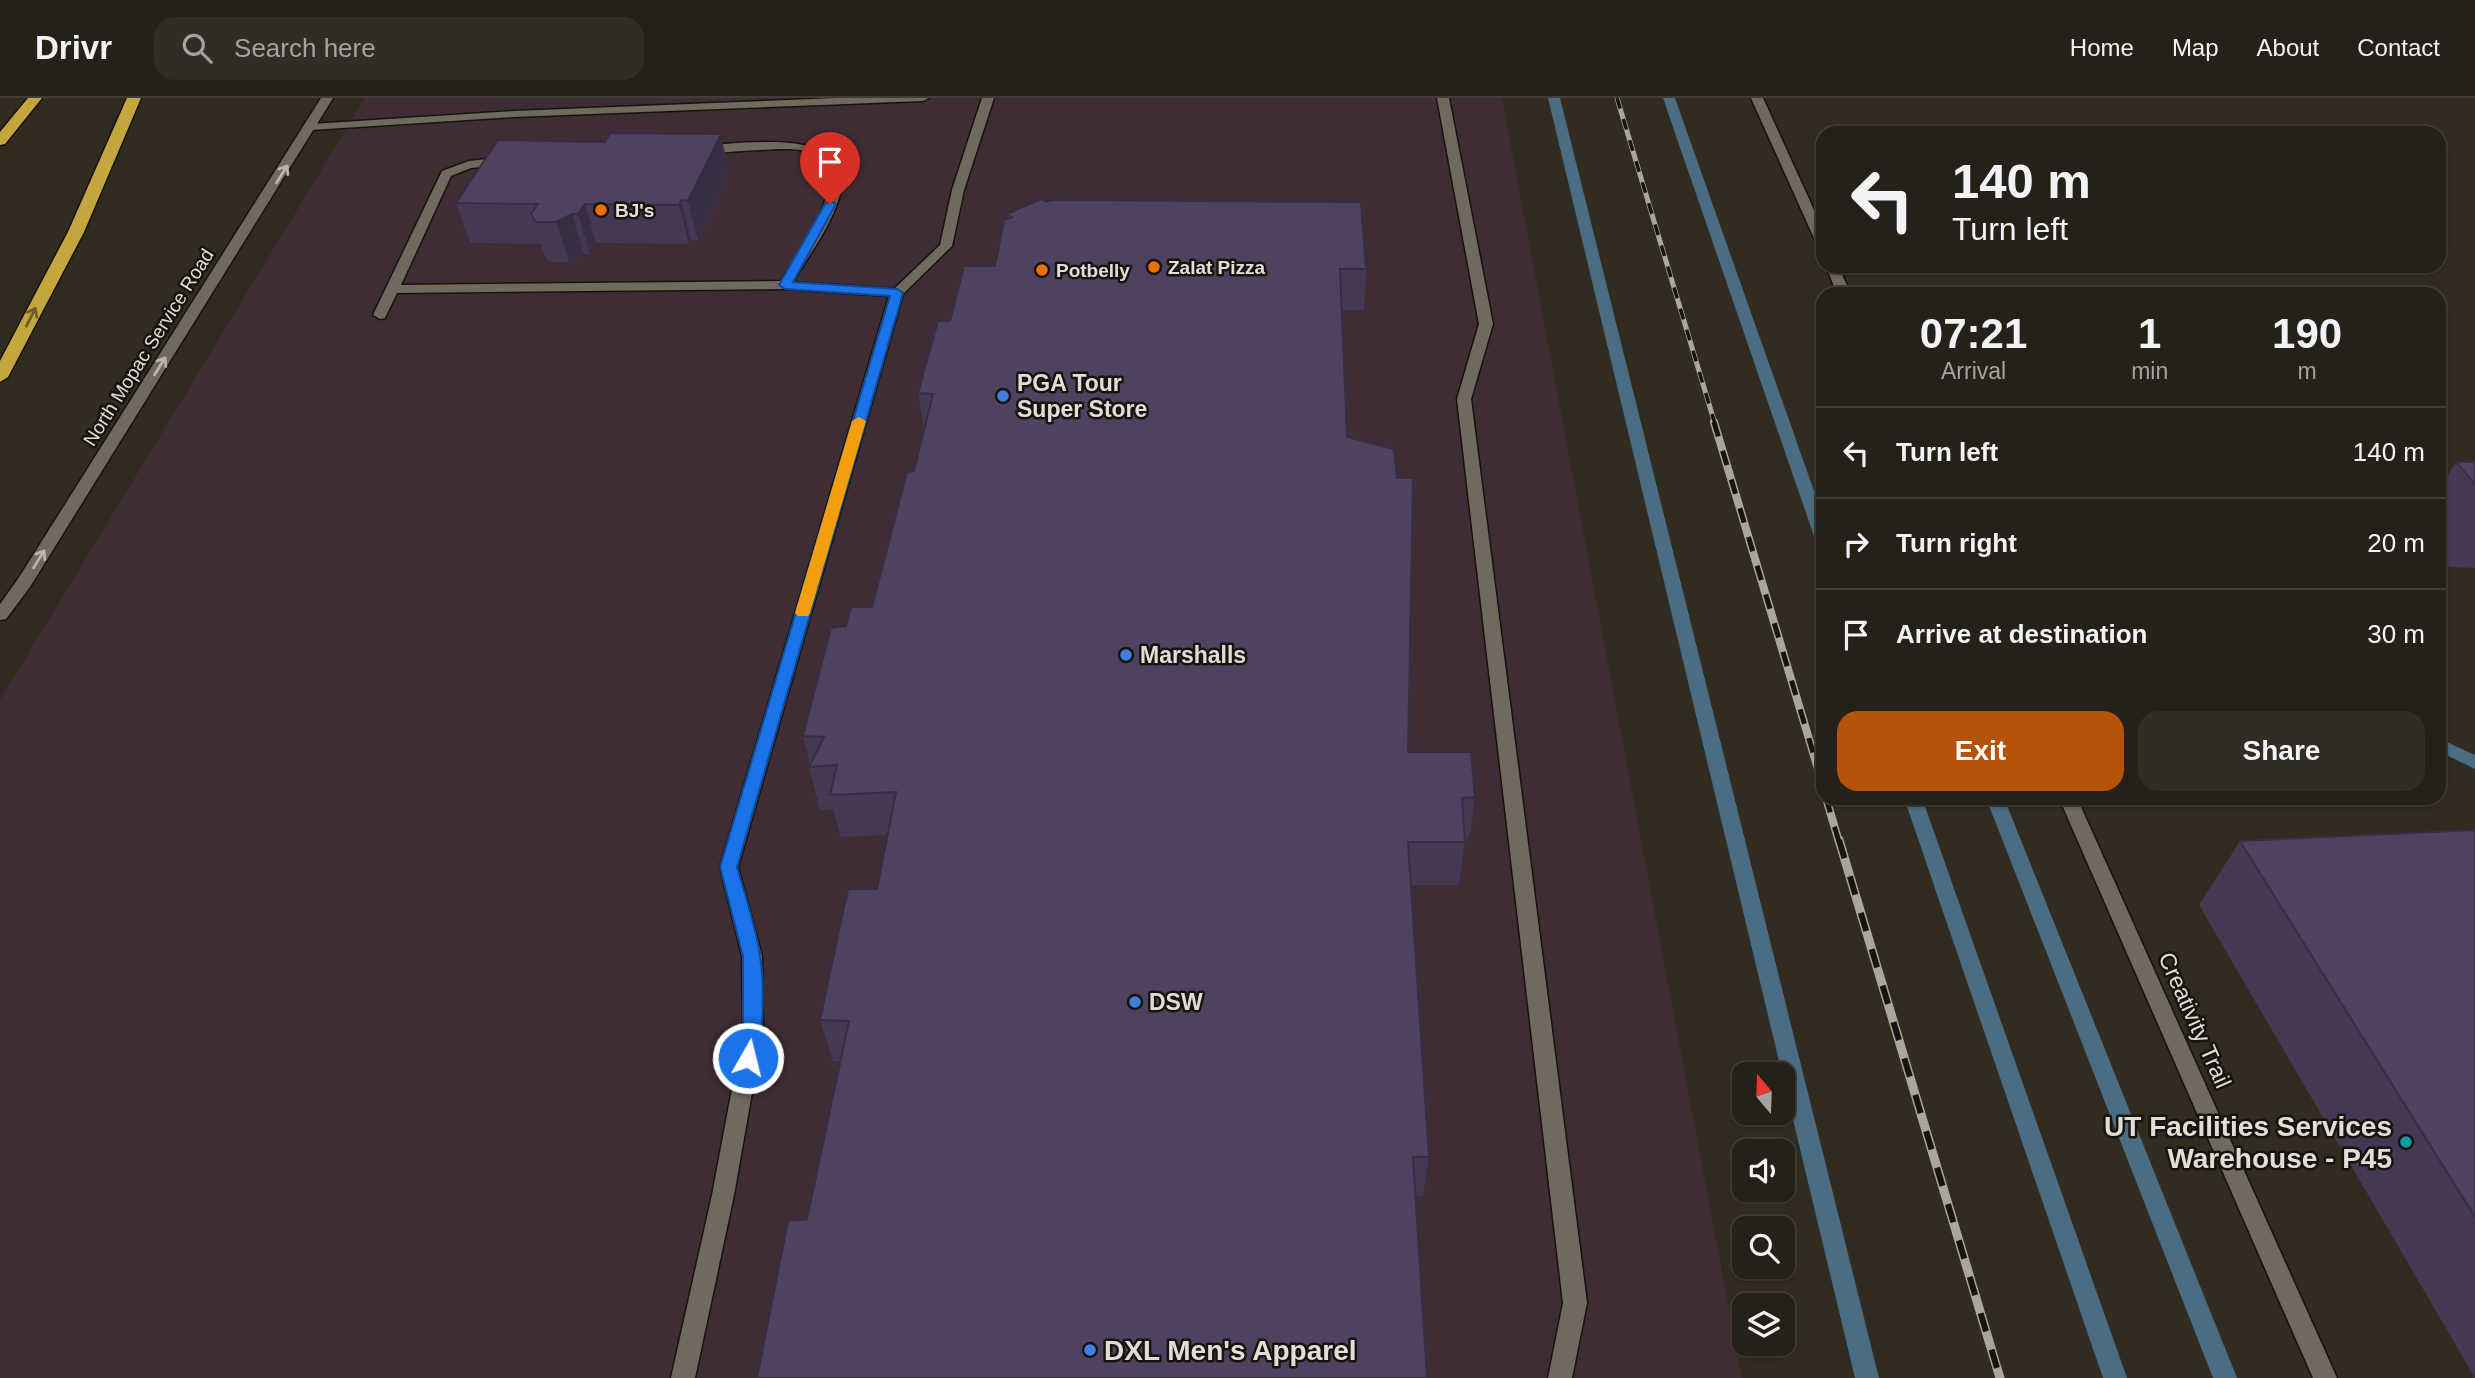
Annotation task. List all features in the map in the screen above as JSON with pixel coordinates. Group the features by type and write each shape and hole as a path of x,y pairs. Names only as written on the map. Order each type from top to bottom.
{"highway":[{"path":"0,141 35,98"},
{"path":"0,377 75,232 134,98"}],"main road":[{"name":"North Mopac Service Road","path":"0,615 24,583 327,98"},
{"path":"311,127 514,114 923,98"},
{"path":"683,1378 723,1195 753,1030 752,956 729,867 897,293 946,246 958,190 988,98"},
{"path":"1443,98 1486,324 1465,399 1575,1303 1560,1378"},
{"path":"1757,98 1816,229"},
{"path":"681,150 795,148 820,152 833,163 837,177 830,204 785,285"},
{"path":"380,315 446,174 469,165 521,160"},
{"path":"391,289 785,285 897,293"},
{"name":"Creativity Trail","path":"2071,805 2325,1378"}],"shaded area":[{"path":"365,98 1502,98 1732,1325 1732,1356 1738,1356 1742,1378 0,1378 0,700"}],"building":[{"path":"610,133 721,134 688,201 681,200 679,205 585,204 578,214 556,222 536,222 531,214 538,204 456,203 498,140 605,142"},
{"path":"1041,199 1046,202 1361,202 1366,269 1340,269 1347,437 1394,449 1397,478 1413,478 1408,752 1471,752 1475,797 1462,798 1465,842 1408,842 1429,1157 1413,1157 1427,1378 757,1378 788,1221 807,1219 849,1021 820,1020 848,889 877,889 896,792 830,795 837,765 809,767 824,737 803,736 831,628 846,626 851,607 872,607 907,472 914,471 933,394 918,393 938,321 950,321 964,266 995,266 1004,220 1012,217 1007,214"},
{"path":"2456,462 2475,462 2475,484"},
{"path":"2475,830 2475,1217 2240,841"}],"waterway":[{"path":"1554,98 1867,1378"},
{"path":"1669,98 1816,519"},
{"path":"2446,748 2475,763"},
{"path":"1915,805 2115,1378"},
{"path":"1998,805 2225,1378"}],"railway":[{"path":"1617,98 1715,424"},
{"path":"1714,422 1816,762"},
{"path":"1828,805 1839,842"},
{"path":"1839,840 2000,1378"}],"slow traffic":[{"path":"803,613 859,421"}],"place":[{"name":"BJ's","path":"601,210"},
{"name":"Zalat Pizza","path":"1154,267"},
{"name":"Potbelly","path":"1042,270"},
{"name":"PGA Tour Super Store","path":"1003,396"},
{"name":"Marshalls","path":"1126,655"},
{"name":"DSW","path":"1135,1002"},
{"name":"UT Facilities Services Warehouse - P45","path":"2406,1142"},
{"name":"DXL Men's Apparel","path":"1090,1350"}],"route":[{"path":"748,1058 753,1030 752,956 729,867 897,293 785,285 830,204"}]}
